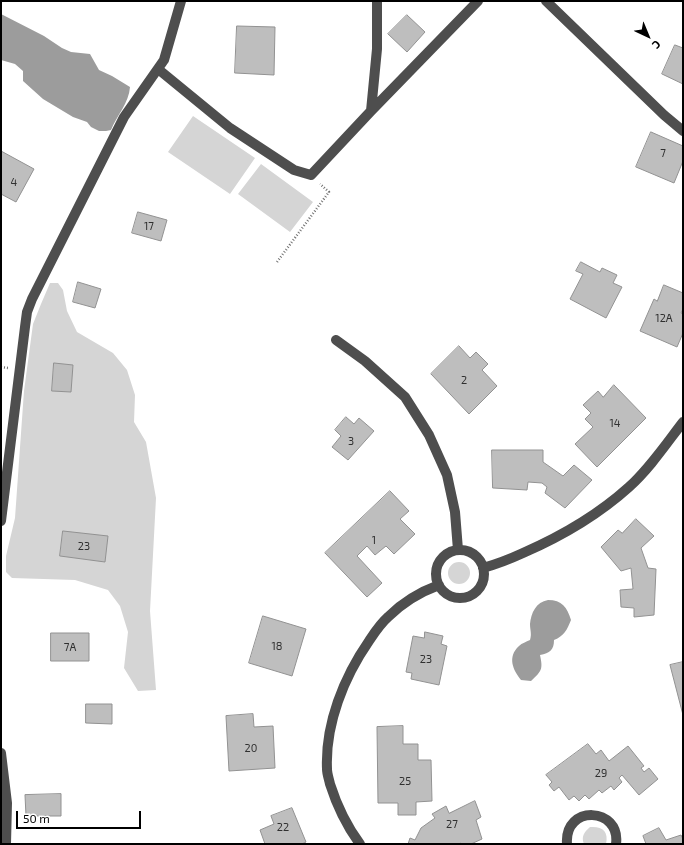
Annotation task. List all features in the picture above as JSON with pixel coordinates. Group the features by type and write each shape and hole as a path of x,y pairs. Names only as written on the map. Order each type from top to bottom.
{"street":[{"path":"1,521 27,312 32,299 124,117 164,60 181,1"},
{"path":"371,111 376,49 377,1"},
{"path":"158,69 230,128 294,170 310,175 478,1"},
{"path":"546,1 664,115 683,131"},
{"path":"336,340 365,361 405,397 429,435 446,475 455,512 458,550"},
{"path":"483,568 498,564 548,542 586,520 629,487 657,457 683,422"},
{"path":"458,550 470,552 480,560 483,568 485,571 483,584 475,594 463,598 451,596 441,588 436,577 438,564 446,554 458,550"},
{"path":"360,844 348,828 335,800 327,770 328,740 343,685 356,660 383,621 420,592 439,585"},
{"path":"1,753 7,803 6,844"},
{"path":"567,844 569,829 574,822 580,817 596,815 604,818 615,830 617,838 616,844"}],"path":[{"path":"276,262 329,192 310,175"}],"shaded area":[{"path":"1,14 44,36 62,48 71,52 90,54 99,70 130,87 125,104 111,130 99,131 91,127 87,122 73,117 43,99 23,81 23,71 15,64 1,60"},
{"path":"193,116 255,158 230,194 168,152"},
{"path":"261,164 313,202 290,232 238,194"},
{"path":"50,283 58,283 63,290 67,311 77,332 113,353 127,370 135,395 134,422 146,442 156,498 150,611 156,690 138,691 124,668 128,632 120,606 108,590 75,580 12,578 6,572 6,556 15,518 24,391 33,324"},
{"path":"459,562 467,565 470,573 467,581 459,584 451,581 448,573 451,565"},
{"path":"548,600 557,601 563,605 568,611 571,620 565,632 554,640 552,649 540,655 541,670 537,675 531,681 521,680 512,663 513,655 515,650 520,645 530,640 530,624 533,612 540,603"},
{"path":"590,827 598,827 604,830 607,839 606,844 584,844 584,835"}],"building":[{"path":"407,15 425,32 407,52 388,34"},
{"path":"237,26 275,27 274,75 235,73"},
{"path":"675,45 683,48 683,84 662,74"},
{"path":"651,132 683,146 683,161 674,183 636,167"},
{"path":"1,151 34,169 16,202 1,194"},
{"path":"138,212 167,220 161,241 132,233"},
{"path":"581,262 600,272 602,268 617,275 613,283 622,287 606,318 570,299 583,274 576,271"},
{"path":"78,282 101,289 95,308 73,302"},
{"path":"664,285 683,293 683,309 681,313 683,314 683,333 677,347 640,331 654,299 657,301"},
{"path":"459,346 470,358 476,352 488,364 482,370 497,386 469,414 431,374"},
{"path":"54,363 73,365 71,392 52,391"},
{"path":"614,385 646,418 597,467 575,444 593,427 585,419 591,413 583,405 598,391 603,397"},
{"path":"346,417 354,424 359,418 374,431 348,460 332,447 341,436 335,430"},
{"path":"492,450 543,450 543,462 563,476 574,465 592,480 565,508 545,493 547,487 542,483 528,482 527,490 493,488"},
{"path":"390,491 409,511 400,519 415,534 394,554 386,546 375,555 367,546 357,556 382,583 367,597 325,553"},
{"path":"636,519 654,536 641,548 648,568 656,569 654,615 634,617 634,608 621,607 620,590 633,589 631,568 621,571 601,547 618,530 622,533"},
{"path":"63,531 108,536 105,562 60,556"},
{"path":"263,616 306,629 292,676 249,663"},
{"path":"425,632 443,636 441,644 447,646 439,685 411,679 412,673 406,672 413,636 424,638"},
{"path":"51,633 89,633 89,661 51,661"},
{"path":"683,662 683,715 670,665"},
{"path":"86,704 112,704 112,724 86,723"},
{"path":"253,714 254,727 273,726 275,768 229,771 226,716"},
{"path":"403,726 403,744 418,744 418,760 431,760 432,801 416,802 416,815 398,815 398,803 378,803 377,727"},
{"path":"588,744 596,754 601,750 609,761 628,746 644,766 641,768 644,772 649,768 658,779 639,795 622,775 619,778 622,782 614,790 611,786 602,793 599,790 589,799 585,795 579,801 574,796 569,800 559,787 554,791 549,785 552,782 546,775"},
{"path":"61,794 61,816 26,816 25,795"},
{"path":"475,801 481,817 476,820 482,839 471,844 408,844 410,838 415,840 421,828 435,818 432,814 446,806 449,813"},
{"path":"292,808 306,842 302,844 265,844 260,830 274,824 271,816"},
{"path":"659,828 666,840 681,835 683,844 646,844 643,836"}]}
